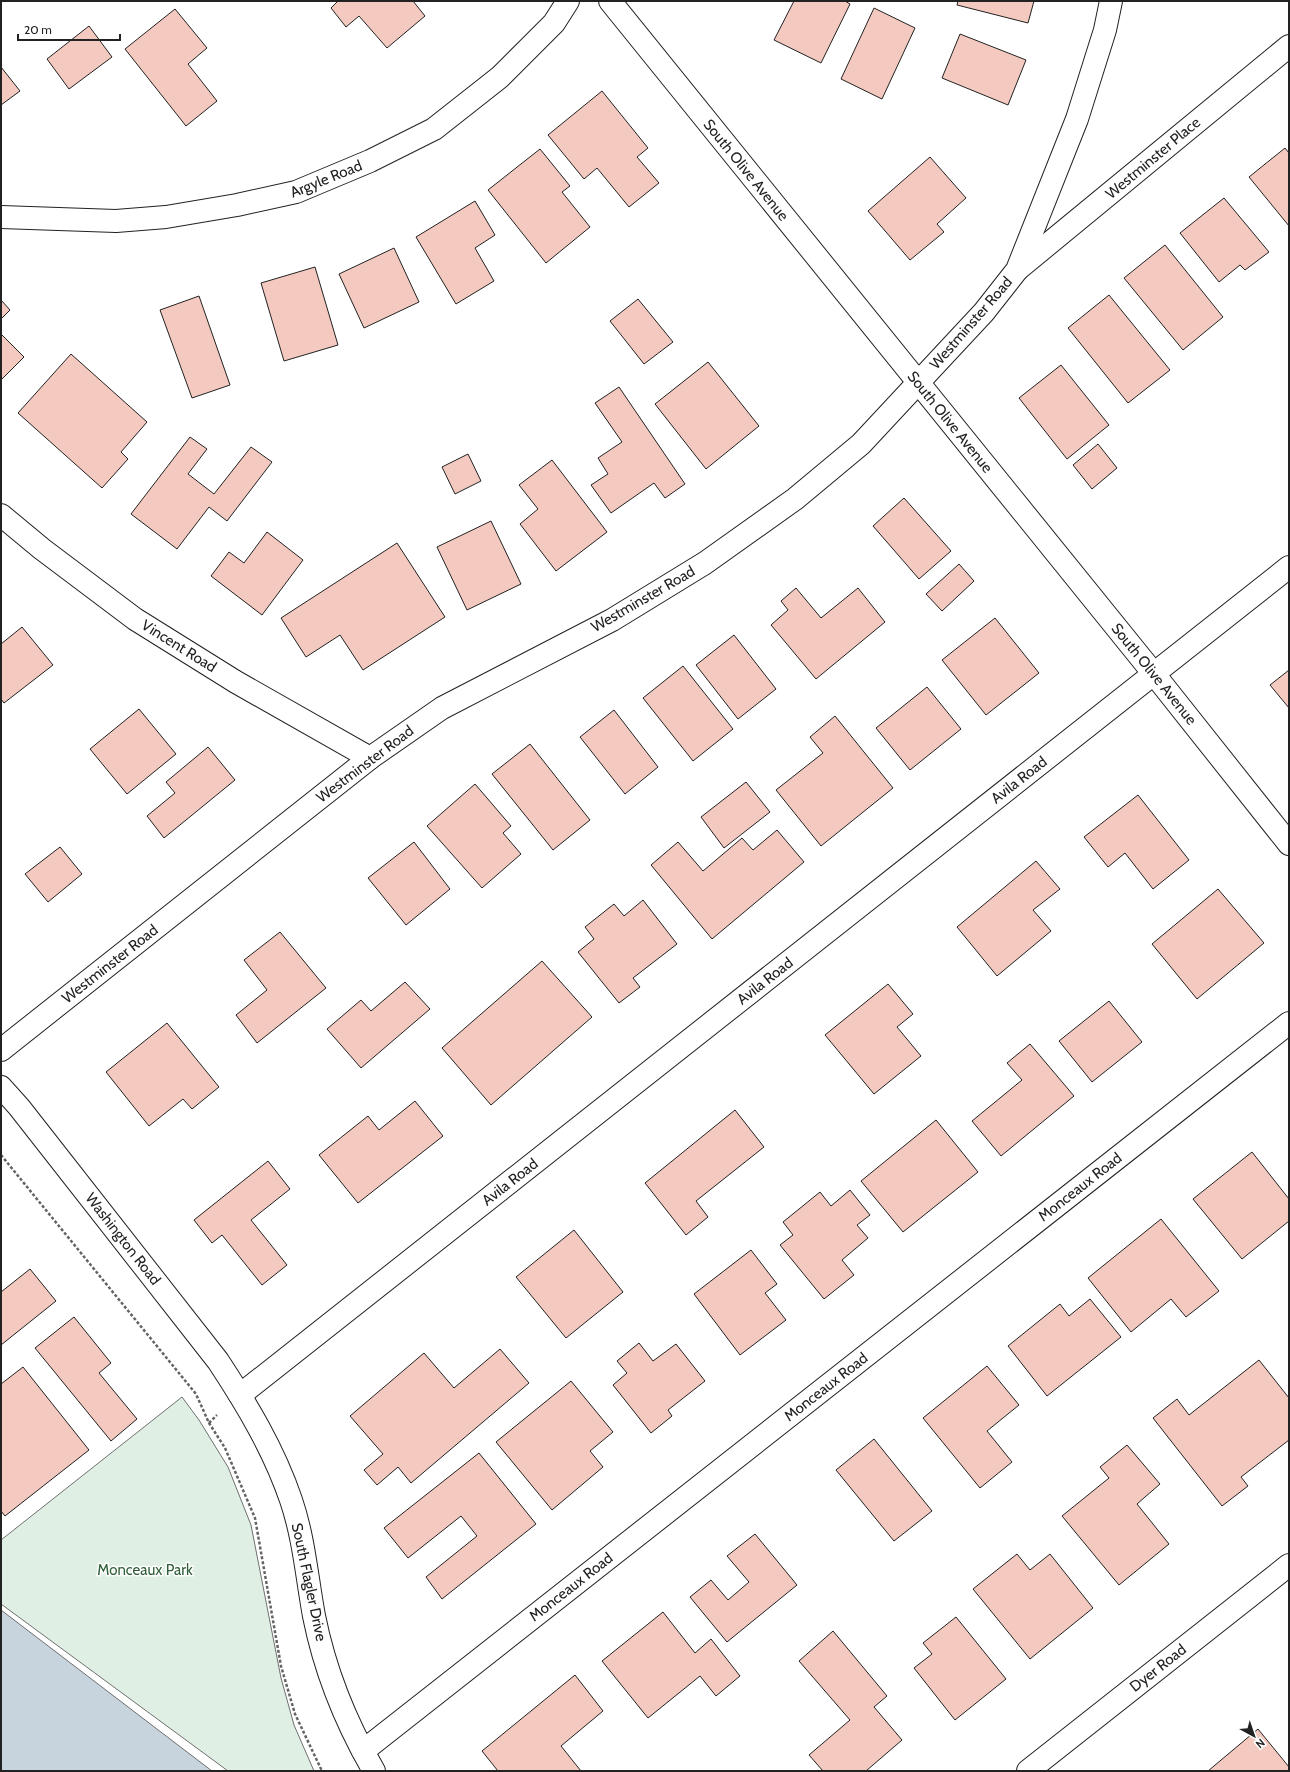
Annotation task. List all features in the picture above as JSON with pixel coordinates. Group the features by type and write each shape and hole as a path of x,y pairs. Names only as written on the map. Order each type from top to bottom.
{"street":[{"name":"Argyle Road","path":"1,217 116,221 152,218 237,205 296,192 370,161 434,129 500,77 554,23 568,1"},
{"name":"South Olive Avenue","path":"610,1 1154,674 1289,844"},
{"name":"Westminster Road","path":"1,1050 370,758 442,708 612,620 705,563 795,499 861,444 984,312 1017,270 1077,119 1105,30 1111,1"},
{"name":"Westminster Place","path":"1017,270 1289,46"},
{"name":"Vincent Road","path":"1,515 42,549 136,619 236,682 370,758"},
{"name":"Avila Road","path":"240,1395 1289,567"},
{"name":"Monceaux Road","path":"363,1751 1289,1023"},
{"name":"Washington Road","path":"1,1087 19,1106 213,1355 240,1395"},
{"name":"South Flagler Drive","path":"240,1395 269,1446 291,1501 306,1558 314,1617 328,1674 339,1702 374,1771"},
{"name":"Dyer Road","path":"1028,1771 1289,1565"}],"path":[{"path":"1,1155 196,1394 209,1423 225,1448 255,1518 281,1666 295,1714 322,1771"}],"green space":[{"name":"Monceaux Park","path":"182,1397 199,1420 228,1467 251,1525 281,1678 294,1725 314,1771 228,1771 1,1604 1,1540"}],"shaded area":[{"path":"1,1610 212,1771 1,1771"}],"building":[{"path":"338,1 413,1 425,16 387,48 359,16 346,27 331,8"},
{"path":"794,1 845,1 850,4 821,63 774,40"},
{"path":"958,1 1034,1 1028,23 957,5"},
{"path":"874,8 915,28 882,99 841,79"},
{"path":"175,9 207,48 188,64 217,101 186,126 125,49"},
{"path":"89,26 112,57 69,89 47,59"},
{"path":"960,34 1026,60 1008,105 942,78"},
{"path":"1,67 20,91 1,105"},
{"path":"602,91 648,148 637,157 659,183 629,207 597,168 584,179 548,135"},
{"path":"1285,148 1289,153 1289,226 1249,177"},
{"path":"540,149 570,186 562,192 590,227 546,263 488,190"},
{"path":"930,157 966,198 937,224 944,232 910,260 868,211"},
{"path":"1224,198 1269,252 1245,270 1240,265 1219,282 1180,233"},
{"path":"475,201 495,235 475,248 494,281 456,304 416,237"},
{"path":"1165,245 1223,317 1183,350 1124,278"},
{"path":"394,248 419,302 364,328 339,274"},
{"path":"315,267 338,345 284,361 261,283"},
{"path":"1109,295 1170,370 1128,403 1068,328"},
{"path":"199,296 230,385 192,398 160,310"},
{"path":"638,299 673,342 644,364 610,321"},
{"path":"1,300 10,310 1,319"},
{"path":"1,334 24,357 1,380"},
{"path":"71,354 147,422 121,452 128,459 102,488 18,413"},
{"path":"708,362 759,426 706,469 655,404"},
{"path":"1061,365 1109,425 1067,459 1019,398"},
{"path":"619,387 685,484 665,498 654,483 611,513 591,485 608,474 598,458 622,442 595,403"},
{"path":"190,437 207,449 188,474 214,494 251,447 272,462 227,521 209,507 177,549 131,514"},
{"path":"1098,444 1117,468 1092,489 1073,465"},
{"path":"468,454 481,481 455,494 442,467"},
{"path":"552,460 607,532 556,571 520,524 538,509 519,485"},
{"path":"904,498 951,551 919,579 873,526"},
{"path":"491,521 521,584 467,610 437,547"},
{"path":"267,532 303,560 262,615 211,576 229,552 244,563"},
{"path":"397,543 445,617 363,670 340,635 306,657 281,618"},
{"path":"959,564 974,581 942,611 926,594"},
{"path":"796,588 821,618 858,588 885,622 816,679 771,625 788,610 781,601"},
{"path":"995,618 1039,673 986,715 942,660"},
{"path":"22,627 53,665 4,703 1,699 1,644"},
{"path":"734,635 776,689 738,719 696,665"},
{"path":"683,666 733,729 693,761 643,698"},
{"path":"1289,670 1289,708 1270,685"},
{"path":"927,687 961,729 910,770 876,728"},
{"path":"139,709 176,754 127,794 90,749"},
{"path":"614,710 658,767 625,794 580,737"},
{"path":"835,716 893,788 821,846 776,790 823,753 810,737"},
{"path":"530,744 590,820 553,850 492,774"},
{"path":"208,747 235,780 164,838 147,816 175,793 166,782"},
{"path":"746,782 770,812 724,848 701,817"},
{"path":"475,784 511,826 503,833 521,854 482,888 427,826"},
{"path":"1138,795 1189,860 1153,889 1125,853 1108,867 1084,837"},
{"path":"777,830 804,862 712,939 651,865 678,842 703,871 742,838 753,850"},
{"path":"414,842 450,889 406,925 368,878"},
{"path":"60,847 82,874 48,902 25,874"},
{"path":"1036,861 1060,889 1033,910 1051,931 997,976 957,927"},
{"path":"1218,889 1264,943 1197,999 1152,944"},
{"path":"643,900 677,944 633,978 640,987 619,1003 578,952 594,939 585,927 614,904 624,916"},
{"path":"280,932 326,988 257,1043 236,1015 267,990 244,960"},
{"path":"542,961 592,1017 491,1105 442,1048"},
{"path":"405,982 430,1009 361,1068 327,1029 361,1000 371,1011"},
{"path":"888,984 913,1014 897,1027 921,1056 874,1094 825,1035"},
{"path":"1109,1001 1142,1042 1092,1082 1059,1041"},
{"path":"167,1023 219,1087 192,1109 183,1099 149,1126 106,1072"},
{"path":"1030,1044 1074,1096 1001,1156 972,1121 1022,1080 1007,1063"},
{"path":"415,1101 443,1136 358,1203 319,1155 368,1116 379,1130"},
{"path":"735,1110 764,1147 696,1201 708,1217 686,1235 645,1183"},
{"path":"936,1120 978,1172 903,1232 861,1181"},
{"path":"1252,1152 1289,1199 1289,1221 1242,1259 1193,1199"},
{"path":"268,1161 290,1189 251,1220 287,1265 262,1285 222,1235 212,1243 194,1220"},
{"path":"850,1190 870,1215 857,1225 868,1238 842,1260 854,1275 824,1299 780,1245 793,1235 783,1222 820,1192 831,1206"},
{"path":"1161,1219 1219,1291 1186,1317 1171,1299 1131,1332 1088,1278"},
{"path":"574,1230 623,1292 566,1338 516,1277"},
{"path":"751,1250 777,1284 765,1293 786,1320 740,1355 694,1294"},
{"path":"30,1269 56,1301 1,1345 1,1292"},
{"path":"1090,1299 1121,1337 1047,1396 1008,1346 1060,1304 1069,1316"},
{"path":"74,1317 111,1363 99,1373 137,1419 111,1441 35,1348"},
{"path":"639,1343 653,1361 676,1344 705,1381 668,1410 672,1416 651,1433 613,1385 627,1373 617,1361"},
{"path":"500,1349 529,1383 411,1483 398,1467 377,1485 364,1470 383,1454 350,1416 424,1353 454,1388"},
{"path":"1259,1360 1289,1398 1289,1440 1241,1477 1248,1486 1222,1506 1153,1418 1177,1399 1189,1415"},
{"path":"987,1366 1019,1405 987,1431 1012,1462 980,1488 923,1418"},
{"path":"23,1367 89,1450 5,1516 1,1511 1,1384"},
{"path":"571,1381 613,1432 590,1451 603,1467 552,1510 496,1442"},
{"path":"874,1439 932,1511 894,1541 836,1470"},
{"path":"1127,1445 1160,1484 1137,1504 1169,1544 1119,1585 1062,1516 1109,1478 1100,1467"},
{"path":"479,1453 536,1524 442,1599 426,1577 477,1536 461,1516 408,1558 384,1528"},
{"path":"755,1534 797,1585 727,1642 690,1597 711,1580 728,1600 749,1582 727,1556"},
{"path":"1017,1554 1030,1570 1050,1554 1093,1608 1030,1659 973,1589"},
{"path":"663,1612 695,1653 711,1639 740,1676 716,1696 700,1676 648,1718 602,1661"},
{"path":"956,1617 1006,1679 955,1720 914,1668 932,1654 923,1643"},
{"path":"833,1631 887,1696 874,1707 902,1740 866,1771 823,1771 809,1755 850,1720 799,1661"},
{"path":"575,1675 603,1711 561,1746 581,1771 498,1771 482,1751"},
{"path":"1258,1729 1289,1767 1289,1771 1208,1771"}]}
